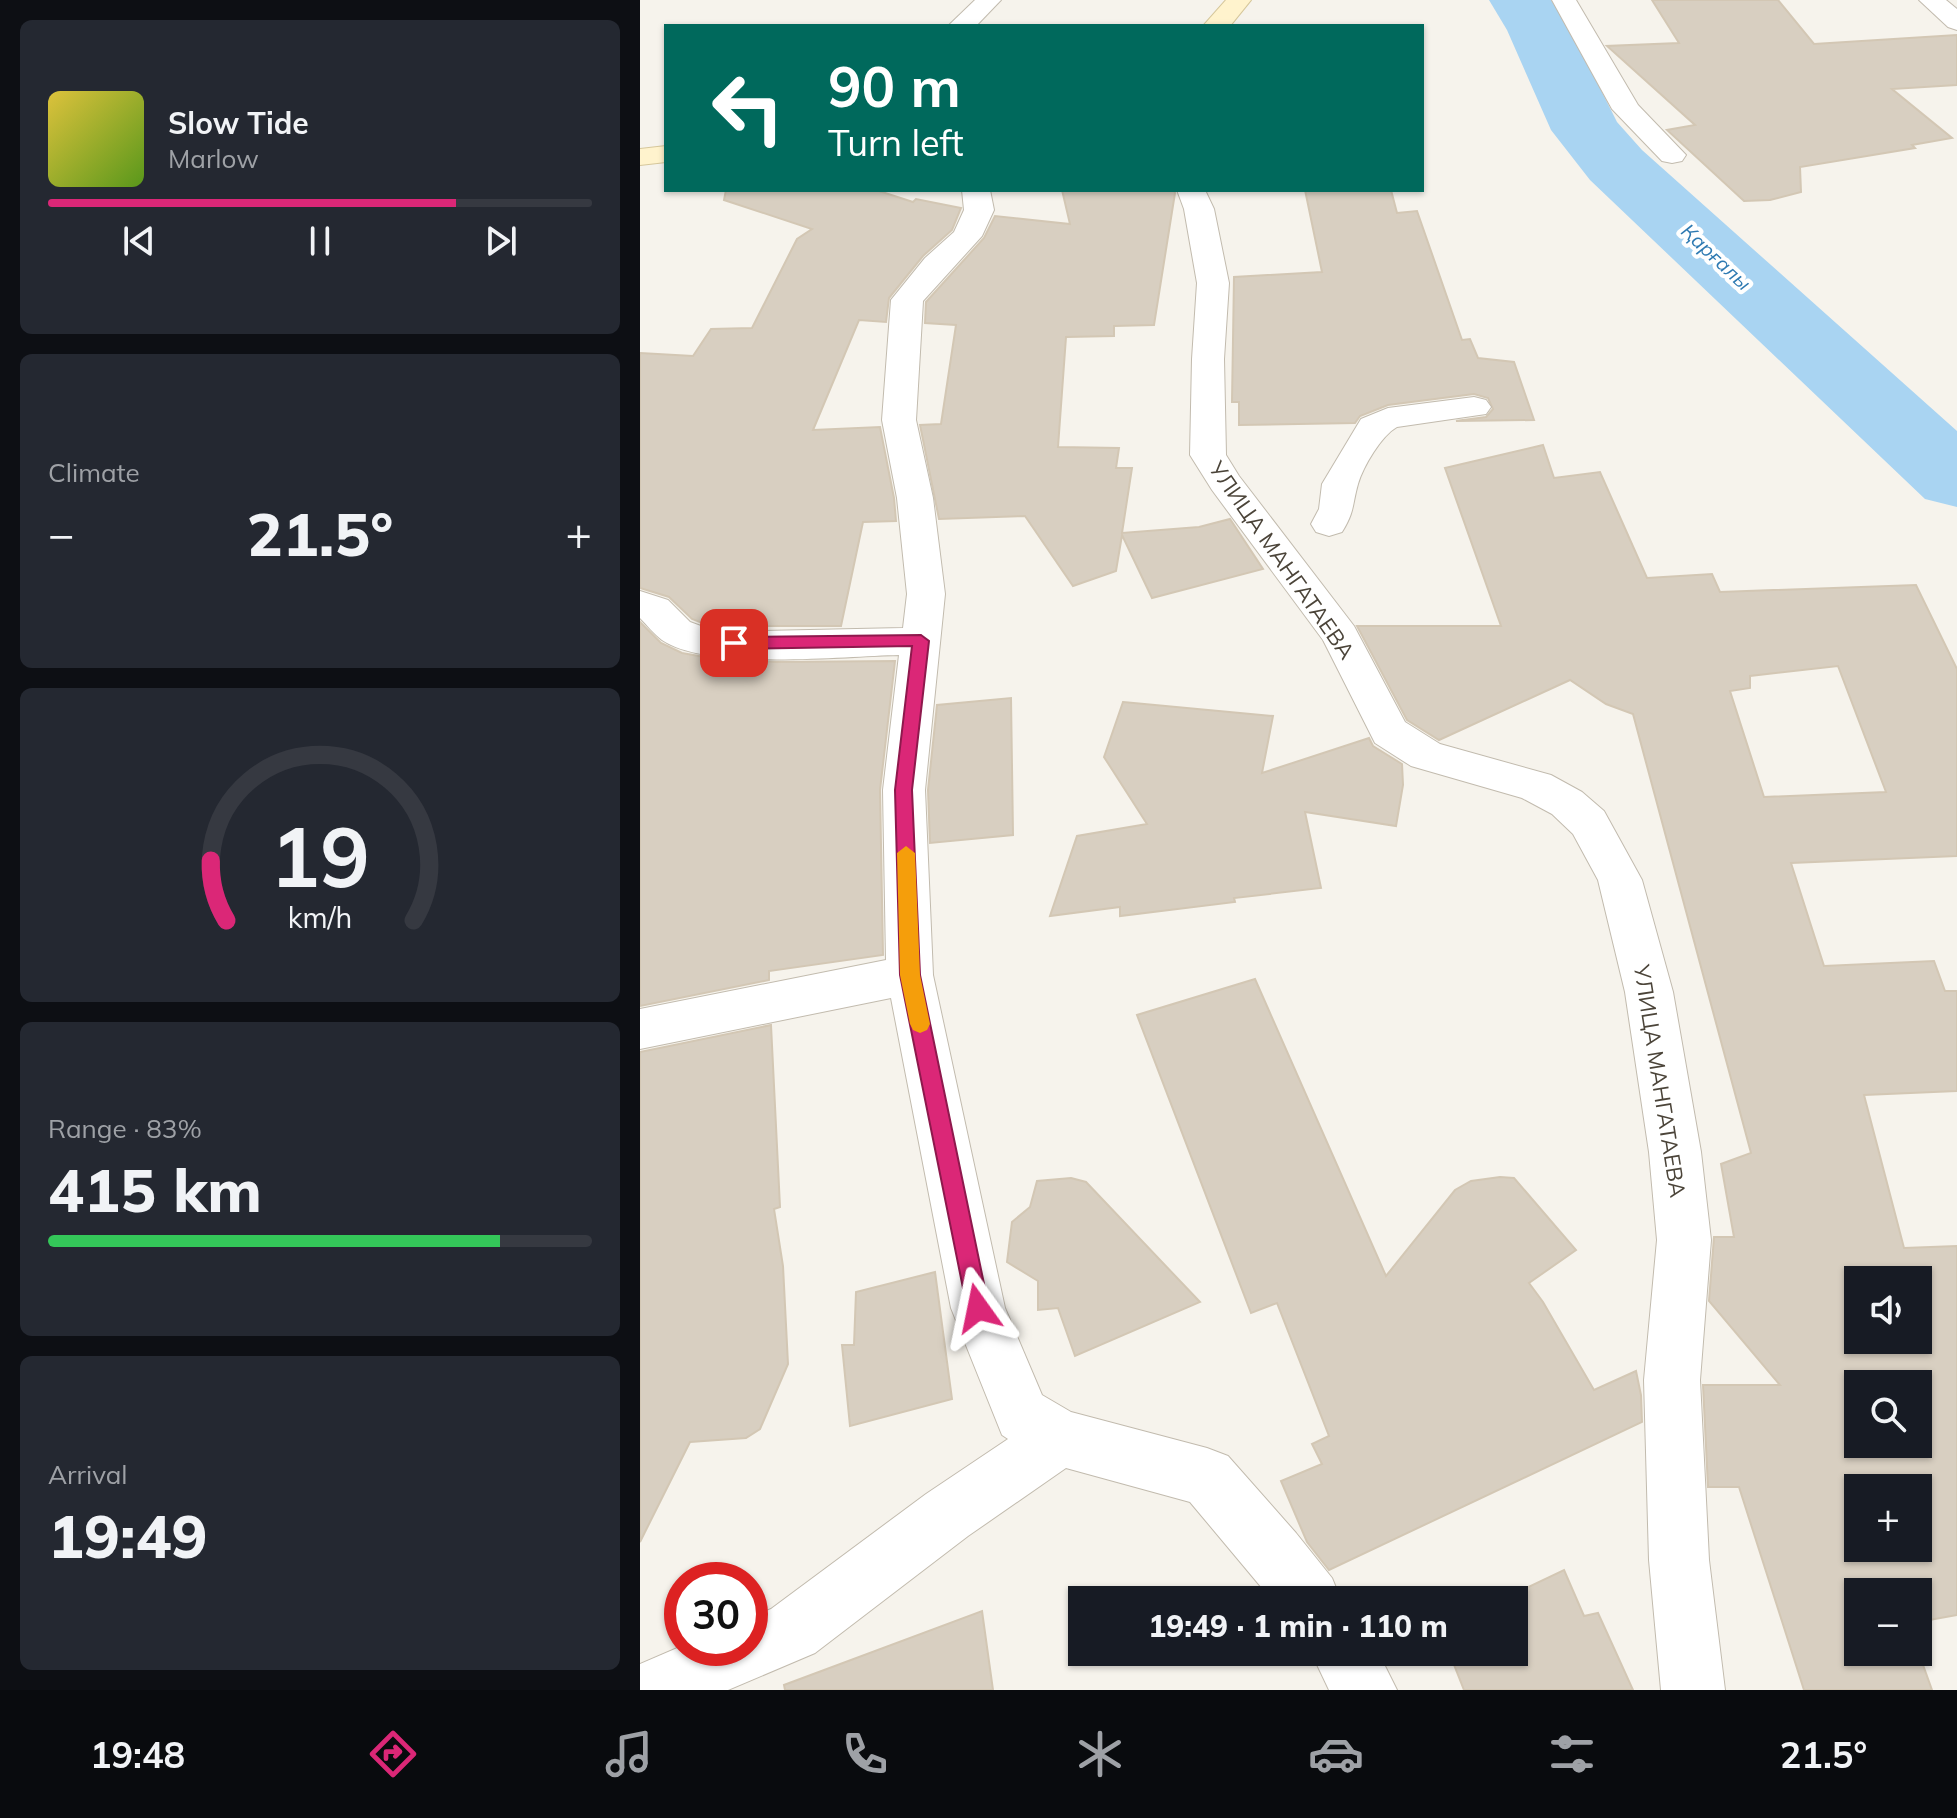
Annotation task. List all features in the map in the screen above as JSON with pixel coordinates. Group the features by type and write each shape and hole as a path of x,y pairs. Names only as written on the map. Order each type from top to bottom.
{"street":[{"path":"963,24 989,0"},
{"path":"1218,24 1239,0"},
{"path":"1564,0 1626,109 1672,155"},
{"path":"1931,0 1957,22"},
{"path":"640,157 664,154"},
{"path":"976,192 979,210 967,236 936,265 907,300 899,420 915,498 926,594 904,790 910,975 978,1308 1022,1415 1060,1438 1207,1477 1299,1586"},
{"name":"УЛИЦА МАНГАТАЕВА","path":"1192,192 1199,209 1213,283 1208,359 1208,455 1340,635 1390,732 1426,755 1536,786 1567,803 1589,823 1620,880 1649,992 1675,1152 1684,1240 1672,1380 1679,1560 1693,1690"},
{"path":"1329,524 1337,509 1340,484 1373,426 1388,418 1474,407"},
{"path":"1262,531 1365,522"},
{"path":"640,604 654,609 676,631 705,642 763,645 921,641"},
{"path":"640,1029 910,975"},
{"path":"653,1690 793,1631 947,1515 1060,1438"},
{"path":"1350,1666 1365,1690"}],"building":[{"path":"1652,0 1778,0 1814,44 1957,35 1957,85 1892,89 1952,138 1912,145 1915,148 1800,167 1801,192 1770,200 1744,201 1667,130 1695,125 1607,46 1679,43"},
{"path":"726,192 882,192 913,202 916,199 961,208 952,230 923,256 889,298 886,322 859,320 813,430 880,427 894,498 896,521 863,522 841,626 710,626 692,619 669,597 640,588 640,353 693,356 711,329 752,328 797,239 812,229 724,200"},
{"path":"1062,192 1175,193 1154,325 1114,326 1114,336 1066,337 1058,447 1119,448 1116,468 1132,468 1122,533 1199,527 1230,519 1263,569 1152,598 1122,535 1116,571 1073,586 1025,516 939,519 920,425 941,424 956,325 925,323 926,302 984,238 995,216 1070,224"},
{"path":"1305,192 1392,192 1397,213 1417,211 1462,340 1470,339 1478,358 1514,362 1534,420 1456,421 1486,417 1493,409 1488,398 1474,394 1388,405 1360,416 1355,423 1239,425 1239,402 1232,402 1234,277 1322,272"},
{"path":"1543,445 1554,478 1600,472 1647,578 1712,574 1720,592 1916,585 1957,669 1957,856 1791,863 1824,966 1934,961 1945,991 1957,991 1957,1091 1864,1095 1904,1248 1957,1246 1957,1615 1932,1619 1932,1578 1844,1578 1844,1666 1923,1666 1932,1690 1804,1690 1739,1487 1708,1487 1703,1385 1780,1385 1709,1301 1714,1237 1734,1237 1721,1164 1751,1153 1633,714 1606,704 1570,680 1439,740 1407,720 1357,626 1501,626 1445,468","holes":["1838,666 1886,792 1764,797 1730,691 1750,688 1750,676"]},
{"path":"640,622 661,643 682,653 710,658 776,662 895,661 880,790 883,955 769,971 769,980 640,1006"},
{"path":"1011,698 1013,835 930,843 928,790 937,705"},
{"path":"1123,702 1273,716 1262,773 1369,738 1373,746 1402,764 1403,785 1396,826 1305,812 1321,888 1120,916 1120,907 1050,916 1077,836 1147,824 1104,757"},
{"path":"1255,979 1386,1276 1455,1190 1471,1181 1514,1178 1576,1250 1529,1283 1594,1390 1636,1371 1641,1395 1642,1422 1329,1570 1307,1542 1281,1481 1322,1464 1312,1444 1329,1436 1277,1303 1251,1313 1137,1015"},
{"path":"771,1025 780,1207 774,1209 783,1266 788,1364 760,1429 746,1438 690,1442 640,1542 640,1052"},
{"path":"1071,1178 1086,1182 1200,1302 1075,1356 1058,1308 1038,1310 1038,1281 1007,1262 1012,1222 1030,1207 1037,1181"},
{"path":"935,1272 952,1399 850,1426 842,1345 854,1345 856,1292"},
{"path":"1564,1570 1584,1616 1598,1613 1633,1690 1464,1690 1455,1666 1528,1666 1528,1587"},
{"path":"982,1611 993,1690 785,1690 784,1685"}],"waterway":[{"name":"Қарғалы","path":"1520,0 1539,30 1586,130 1616,165 1957,479"}],"slow traffic":[{"path":"906,853 910,975 920,1024"}],"route":[{"path":"734,643 921,641 904,790 910,975 978,1308"}]}
